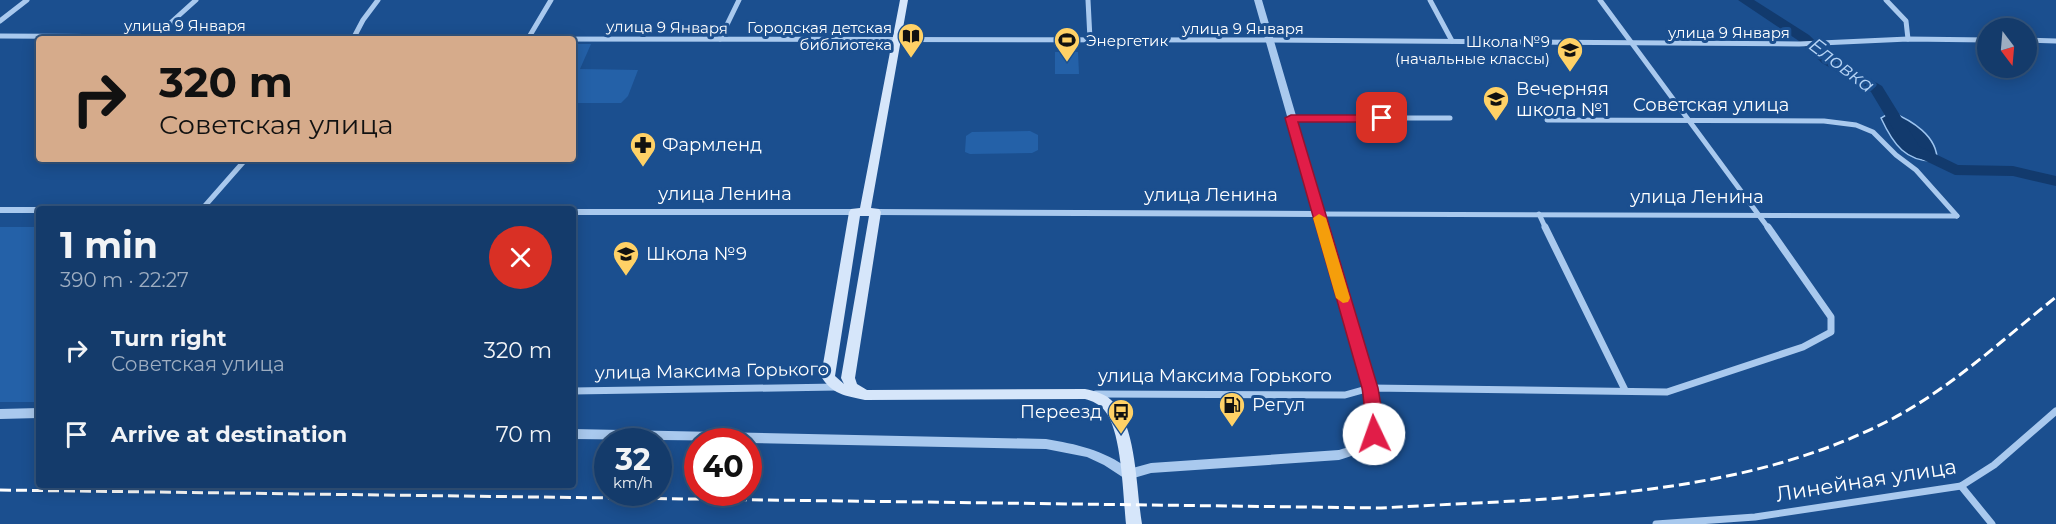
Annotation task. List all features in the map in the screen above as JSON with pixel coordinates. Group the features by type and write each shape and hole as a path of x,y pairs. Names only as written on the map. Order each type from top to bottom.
{"main road":[{"path":"837,387 831,383 828,376 865,212 904,0"},
{"path":"865,212 848,378 852,387 866,395"},
{"name":"улица Максима Горького","path":"837,387 866,395 1085,394"},
{"path":"1085,394 1103,401 1116,417 1121,435 1134,524"}],"street":[{"path":"0,21 27,0"},
{"path":"156,36 196,0"},
{"path":"354,36 378,0"},
{"path":"530,36 551,0"},
{"path":"720,39 739,0"},
{"path":"1088,0 1090,39"},
{"path":"576,434 1046,444 1080,449 1103,456 1127,475 1151,468 1339,455 1354,452 1365,445 1374,434 1376,424 1370,388 1257,0"},
{"path":"1430,0 1452,41"},
{"path":"1600,0 1760,215"},
{"path":"1886,0 1905,17 1910,28 1908,39"},
{"name":"улица 9 Января","path":"0,36 156,36"},
{"name":"улица 9 Января","path":"576,37 1799,44 1908,39 1977,40"},
{"path":"2037,40 2056,40"},
{"path":"1291,118 1450,118"},
{"name":"Советская улица","path":"1546,120 1824,121 1856,125 1873,132 1896,155 1916,170 1957,216"},
{"path":"205,206 243,162"},
{"path":"0,210 36,210"},
{"name":"улица Ленина","path":"576,212 1957,216"},
{"path":"1539,214 1625,390"},
{"name":"улица Максима Горького","path":"1085,394 1345,395 1370,388 1666,392 1803,347 1831,332 1831,317 1760,215"},
{"name":"улица Максима Горького","path":"576,391 837,387"},
{"name":"Линейная улица","path":"1656,524 1757,520 1961,486 1994,465 2056,411"},
{"path":"0,414 36,413"},
{"path":"1961,486 1992,524"}],"shaded area":[{"path":"576,44 591,44 580,69 638,70 628,96 621,103 576,103"},
{"name":"Энергетик","path":"1055,52 1078,52 1079,74 1055,74"},
{"path":"1891,112 1922,130 1933,144 1937,161 1917,159 1896,144 1881,118"},
{"path":"1030,131 1038,135 1038,150 1032,153 970,154 965,152 966,136 972,132"},
{"path":"0,227 36,227 36,402 0,402"}],"waterway":[{"name":"Еловка","path":"1745,0 1804,38 1827,60 1877,89 1913,149 1955,170 2013,171 2056,181"}],"railway":[{"path":"0,490 1381,508 1575,497 1704,481 1767,467 1829,447 1888,421 1933,394 2056,297"}],"slow traffic":[{"path":"1319,218 1343,298"}],"place":[{"name":"Городская детская библиотека","path":"911,59"},
{"name":"Энергетик","path":"1067,63"},
{"name":"Школа №9 (начальные классы)","path":"1570,73"},
{"name":"Вечерняя школа №1","path":"1496,122"},
{"name":"Фармленд","path":"643,168"},
{"name":"Школа №9","path":"626,277"},
{"name":"Регул","path":"1232,428"},
{"name":"Переезд","path":"1121,435"}],"route":[{"path":"1374,434 1376,424 1370,388 1291,118 1382,118"}]}
